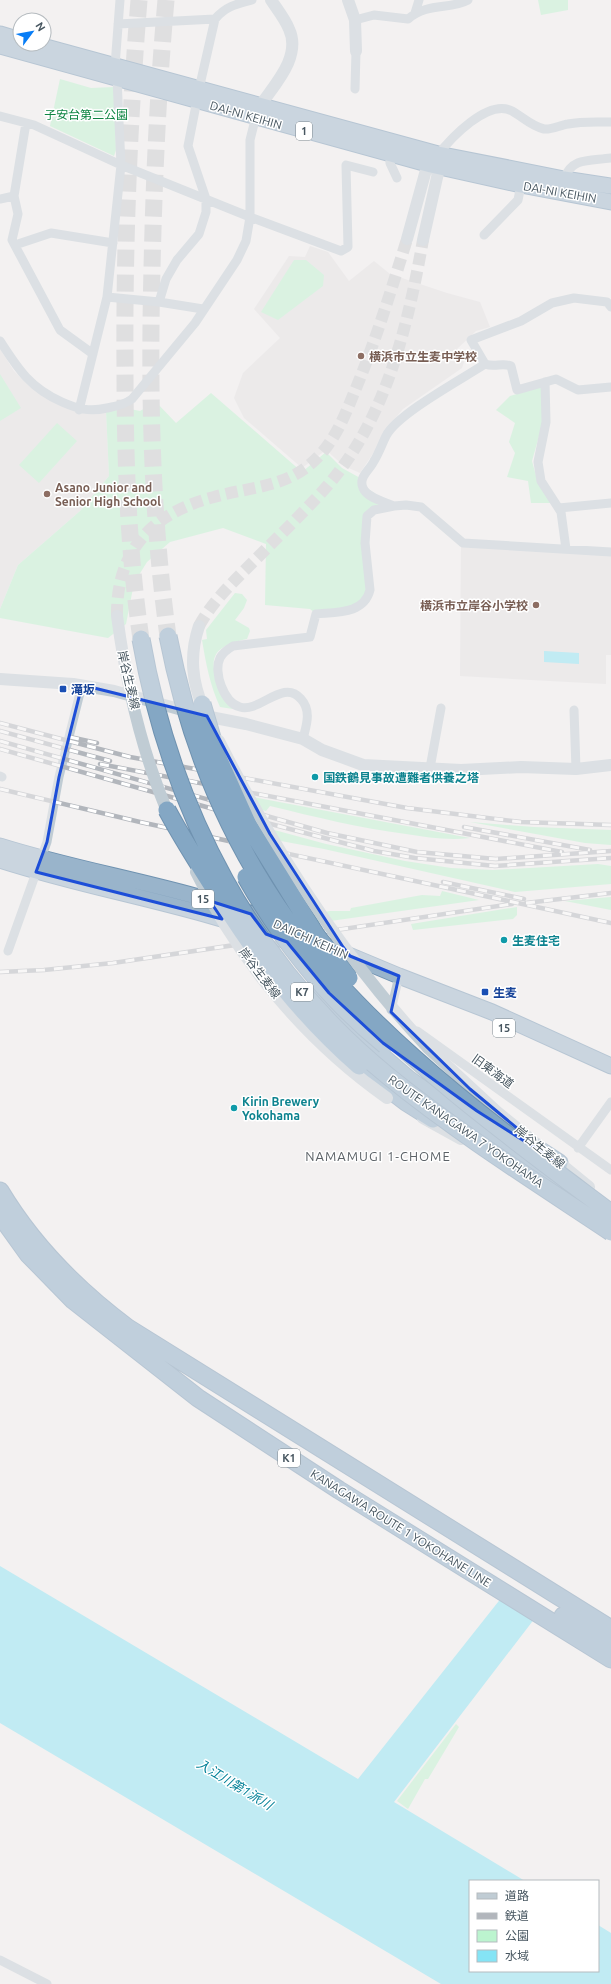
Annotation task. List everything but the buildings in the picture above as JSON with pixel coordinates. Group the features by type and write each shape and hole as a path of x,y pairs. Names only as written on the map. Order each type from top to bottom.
{"highway":[{"path":"0,34 12,38"},
{"name":"DAI-NI KEIHIN","path":"0,46 116,72 521,185 611,202"},
{"name":"DAI-NI KEIHIN","path":"52,50 116,72"},
{"name":"DAI-NI KEIHIN","path":"257,112 390,154 611,186"},
{"name":"ROUTE KANAGAWA 7 YOKOHAMA","path":"168,636 174,669 190,730 213,788 248,858 283,914 316,958 353,999 417,1060 472,1106 562,1170 609,1223"},
{"name":"ROUTE KANAGAWA 7 YOKOHAMA","path":"141,639 147,674 161,730 193,818 218,869 252,925 283,969 343,1036 387,1076 434,1111 522,1172 609,1223"},
{"path":"202,704 218,758 241,812 276,872 327,952 356,986 458,1087 562,1170"},
{"path":"167,810 187,847 258,956 292,1000 318,1028 359,1066 406,1102 522,1172"},
{"path":"193,818 231,884 262,928 313,990 357,1035 408,1079 609,1223"},
{"name":"DAIICHI KEIHIN","path":"0,846 38,865"},
{"name":"DAIICHI KEIHIN","path":"0,860 38,865 210,915 273,936 397,981 492,1012 611,1066"},
{"name":"DAIICHI KEIHIN","path":"397,981 611,1076"},
{"name":"KANAGAWA ROUTE 1 YOKOHANE LINE","path":"0,1191 31,1236 45,1253 92,1300 145,1339 442,1524 520,1583 610,1639"},
{"name":"KANAGAWA ROUTE 1 YOKOHANE LINE","path":"0,1215 16,1238 43,1270 73,1300 198,1398 258,1438 611,1659"},
{"path":"120,1337 263,1431 550,1609 610,1639"},
{"path":"206,1377 318,1435 577,1597 611,1616"},
{"path":"575,1637 611,1664"}],"street":[{"path":"79,410 107,298 121,165 116,72 120,0"},
{"path":"159,302 166,279 172,268 199,234 206,212 206,199 188,146 215,19 221,12 231,5 252,0"},
{"path":"0,341 18,369 36,388 48,396 79,410 96,410 126,404 132,399 195,323 237,260 246,241 250,217 250,140 257,112 290,60 292,45 290,30 271,0"},
{"path":"348,0 355,20 355,89"},
{"path":"415,13 419,0"},
{"path":"355,20 374,15 408,19 415,13 438,6 468,0"},
{"path":"118,24 215,19"},
{"path":"407,239 426,170 473,120 482,113 492,110 511,111 527,123 544,128 569,124 611,122"},
{"path":"0,116 26,123 121,165 319,244 341,251 348,247 346,164 373,172"},
{"path":"26,123 14,196 18,214 12,240 60,330 93,354"},
{"path":"390,154 390,163 397,178"},
{"path":"564,179 568,169 574,163 611,158"},
{"path":"423,240 438,173 435,160"},
{"path":"484,235 518,200 521,185"},
{"path":"0,199 14,196"},
{"path":"15,245 51,233 113,243"},
{"path":"107,298 159,302 203,309"},
{"path":"611,307 607,302 574,298 552,303 521,321 471,340 485,364 493,367 505,363 511,366 517,390 556,379 578,390 611,387"},
{"path":"394,506 366,493 362,485 362,479 373,463 386,435 408,413 485,364"},
{"path":"545,382 546,422 538,462 541,481 561,512 566,549"},
{"path":"559,508 611,503"},
{"path":"303,739 308,716 304,702 300,696 287,692 279,694 251,708 238,707 228,698 222,686 218,673 220,657 228,649 239,645 310,637 316,614 338,612 362,605 368,599 370,590 365,543 367,516 374,510 406,505 421,507 463,543 611,552"},
{"name":"岸谷生麦線","path":"117,616 121,646 135,709 155,777 167,810 201,884 242,949 285,1006 328,1051 387,1098 609,1223"},
{"path":"199,626 195,637 192,663 196,689 202,704"},
{"path":"0,679 82,685 114,691 200,715 246,724 303,739 322,750 364,765 461,770 521,767 576,769 611,765"},
{"path":"8,951 47,842 59,777 82,685"},
{"path":"430,768 441,708"},
{"path":"574,710 576,769"},
{"name":"旧東海道","path":"397,981 391,1012 578,1148 611,1170"},
{"path":"578,1148 611,1102"},
{"name":"岸谷生麦線","path":"562,1170 611,1204"},
{"path":"0,1960 47,1984"}],"highlighted area":[{"path":"82,685 207,716 270,834 343,947 350,956 399,976 391,1012 470,1089 559,1163 477,1111 383,1043 329,993 287,942 266,934 251,914 210,901 222,919 36,872 47,842 59,777"}],"shaded area":[{"name":"横浜市立生麦中学校","path":"310,246 328,252 349,281 374,261 390,274 447,293 480,302 490,327 476,331 457,349 464,362 462,368 403,409 383,433 378,446 360,473 344,466 326,450 302,468 244,418 234,398 243,373 280,338 254,309 289,256 305,257"},
{"name":"Asano Junior and Senior High School","path":"0,349 14,371 30,387 48,399 106,411 109,476 80,511 18,565 0,609"},
{"name":"横浜市立岸谷小学校","path":"461,547 611,555 611,655 606,655 606,684 460,676"}],"green space":[{"path":"538,0 568,0 568,10 541,15"},
{"name":"子安台第二公園","path":"60,79 91,88 114,87 116,150 114,156 50,126"},
{"path":"294,260 306,260 324,275 323,286 278,320 261,312"},
{"path":"0,374 21,408 0,421"},
{"path":"541,387 543,422 532,461 538,483 551,503 531,503 528,481 507,477 515,453 509,442 515,423 496,410 510,396"},
{"path":"211,393 302,472 326,452 342,468 362,479 362,485 394,506 367,516 369,579 362,605 316,614 310,609 265,605 266,544 223,528 170,542 147,562 134,583 126,624 108,638 0,618 0,609 18,565 80,511 109,476 106,411 125,408 140,411 156,402 176,423"},
{"path":"57,423 77,441 39,483 19,465"},
{"path":"235,593 242,594 247,600 244,608 235,620 249,628 250,631 247,639 229,644 218,652 215,657 214,664 221,690 233,709 220,707 209,674 202,640 207,639 206,630"},
{"path":"226,792 470,838 438,838 389,832 270,806 266,811 229,800"},
{"path":"237,820 326,844 405,861 451,868 493,870 598,864 611,866 611,884 515,892 324,849 244,834"},
{"path":"470,822 534,827 611,830 611,845 585,843"},
{"path":"442,891 479,900 302,925 297,917 330,911 350,911 351,908 422,895 440,896"},
{"path":"611,897 611,910 565,901"},
{"path":"517,907 517,915 513,919 413,930 411,924"},
{"path":"456,1724 459,1727 428,1779 425,1779 408,1809 397,1801"}],"water":[{"path":"544,651 579,653 579,664 544,662"},
{"name":"入江川第1派川","path":"0,1566 358,1779 502,1597 535,1618 394,1802 523,1880 469,1880 469,1972 599,1972 599,1926 611,1933 611,1984 441,1984 0,1723"}],"tunnel":[{"path":"139,0 132,92 128,185 125,277 125,370 130,539 141,639"},
{"path":"166,0 155,168 152,268 151,406 152,452 158,544 168,636"},
{"path":"117,616 118,593 123,572 131,554 142,538 156,525 173,513 192,504 228,493 256,488 283,480 307,466 325,449 340,426 362,374 407,239"},
{"path":"199,626 204,617 223,593 321,493 343,466 362,437 377,406 401,341 417,274 423,240"}],"railway":[{"path":"0,723 130,757 407,808 521,822 611,825"},
{"path":"0,731 110,761"},
{"path":"70,737 97,743"},
{"path":"0,741 327,833 417,852 496,859 611,851"},
{"path":"0,749 217,810 374,851 415,858 495,866 611,858"},
{"path":"100,764 562,852"},
{"path":"0,789 140,822 611,923"},
{"path":"464,827 590,850"},
{"path":"443,882 524,899"},
{"path":"526,903 611,893"},
{"path":"0,972 44,970 113,963 512,904"}],"place":[{"name":"横浜市立生麦中学校","path":"361,356"},
{"name":"Asano Junior and Senior High School","path":"47,494"},
{"name":"横浜市立岸谷小学校","path":"536,605"},
{"name":"滝坂","path":"63,689"},
{"name":"国鉄鶴見事故遭難者供養之塔","path":"315,777"},
{"name":"生麦住宅","path":"504,940"},
{"name":"生麦","path":"485,992"},
{"name":"Kirin Brewery Yokohama","path":"234,1108"}],"district":[{"name":"NAMAMUGI 1-CHOME","path":"378,1156"}]}
